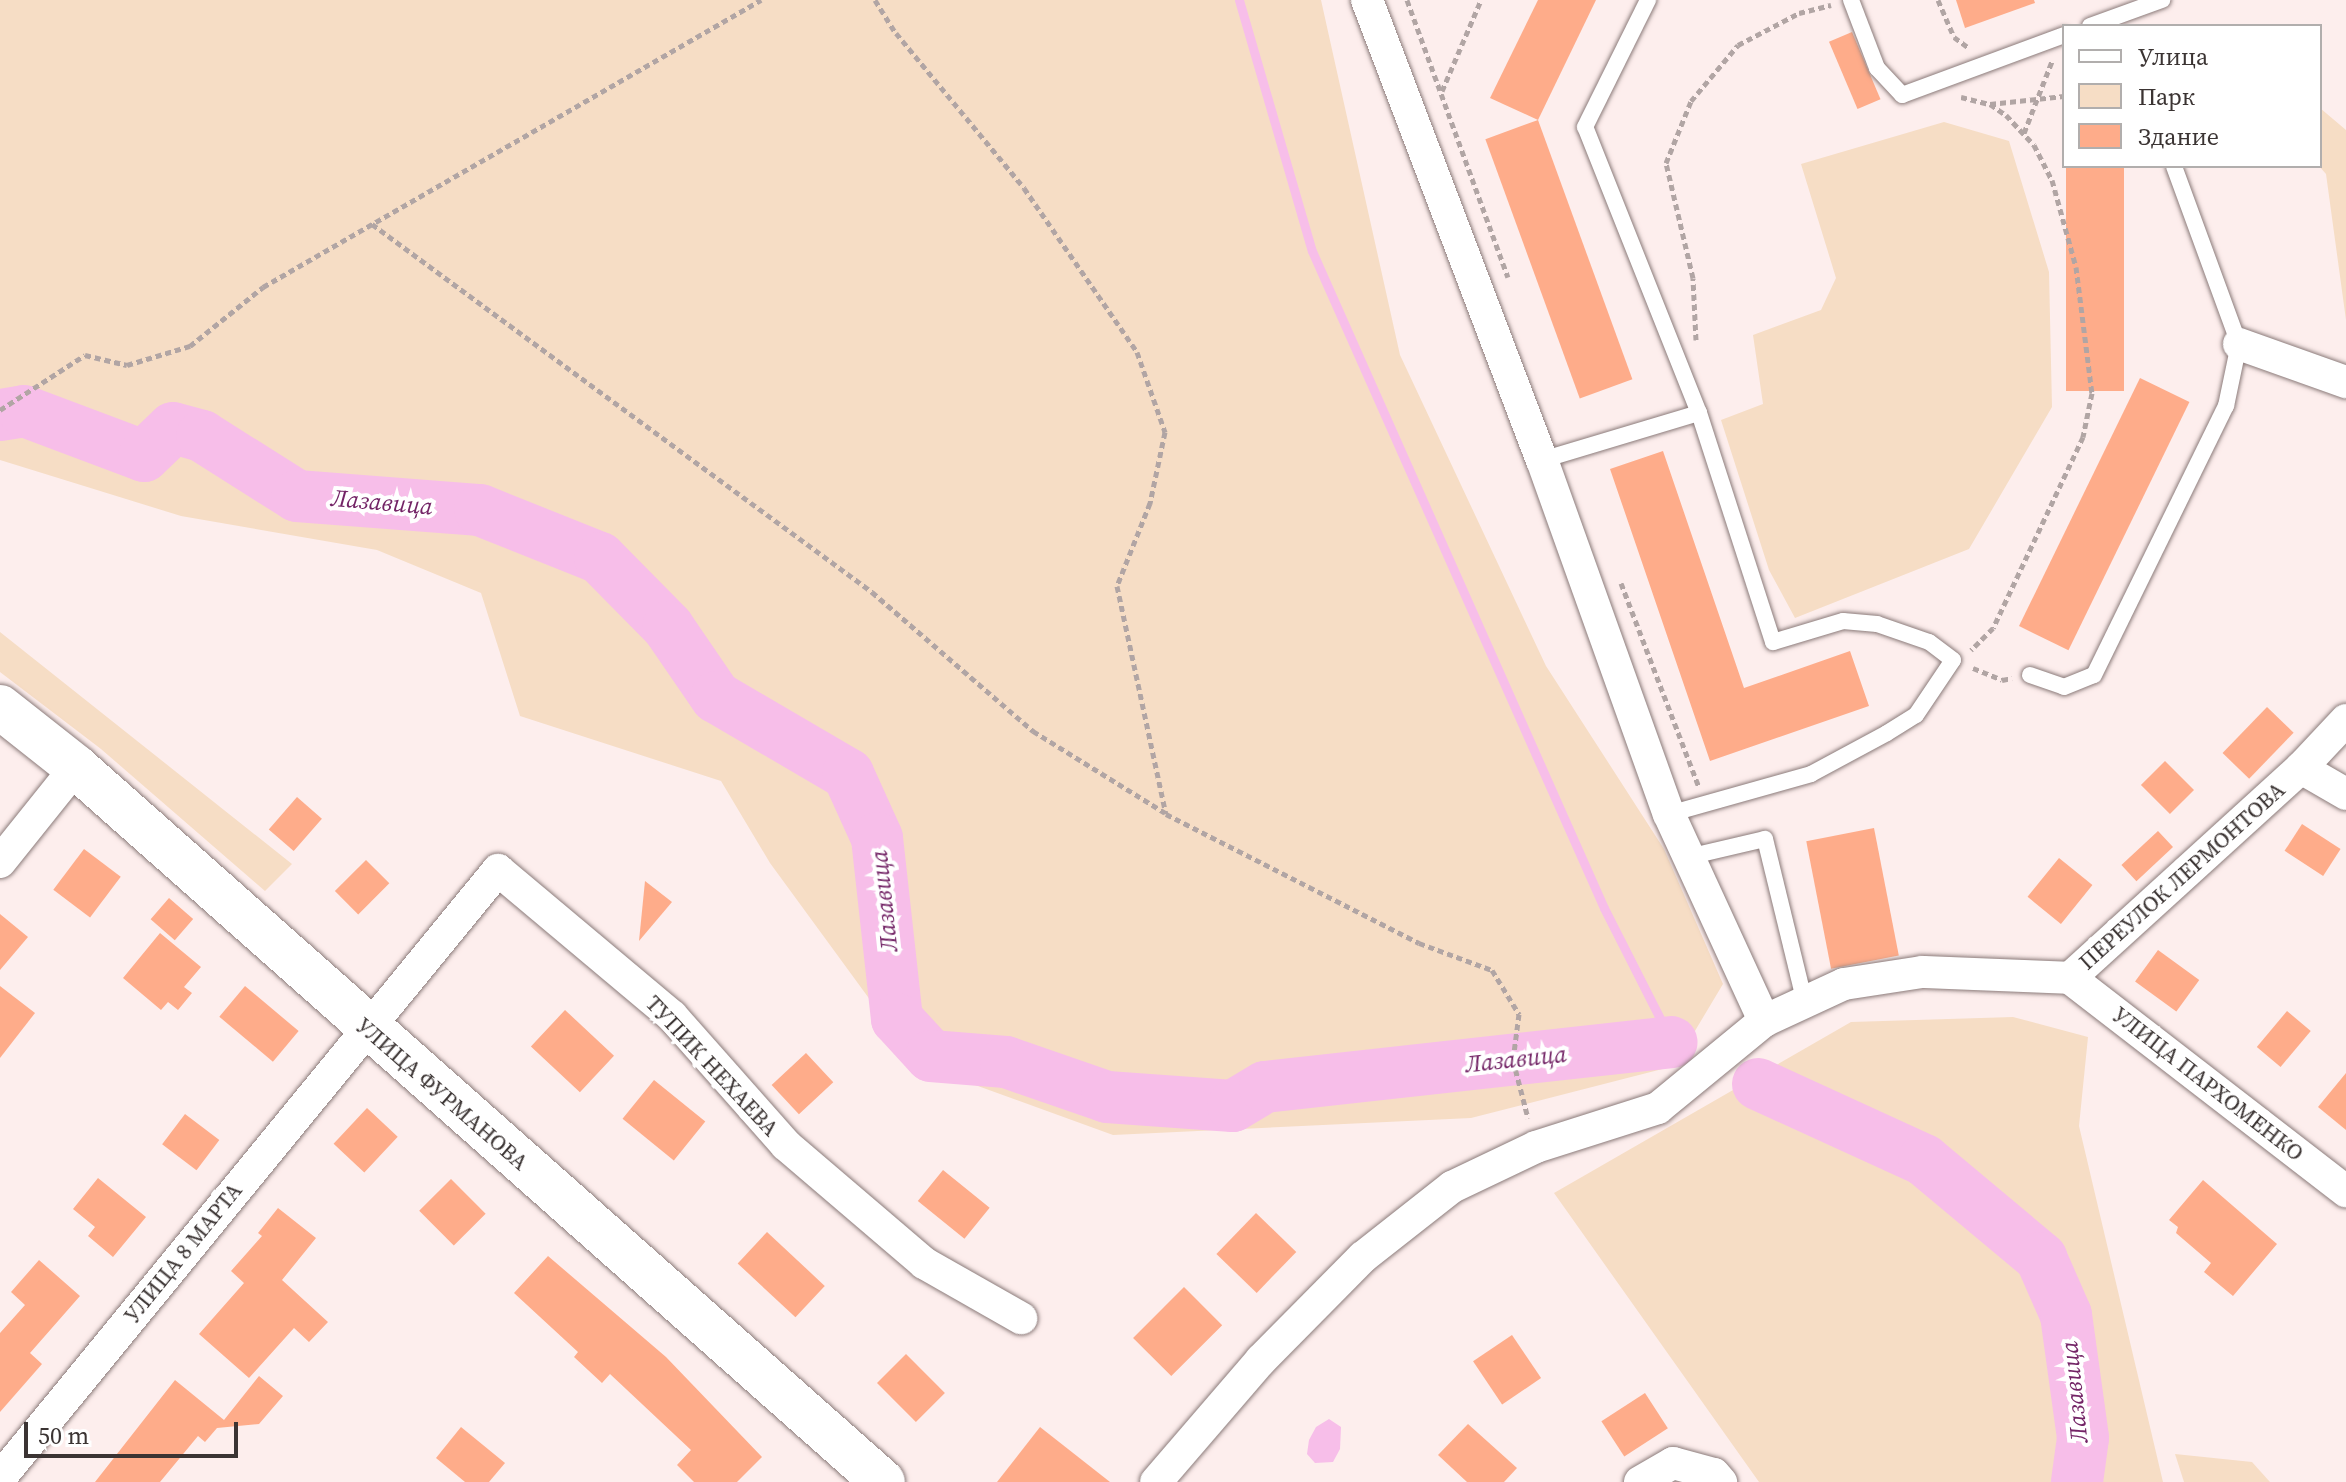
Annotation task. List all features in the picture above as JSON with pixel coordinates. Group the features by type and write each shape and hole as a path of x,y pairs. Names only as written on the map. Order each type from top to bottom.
{"main road":[{"name":"УЛИЦА ФУРМАНОВА","path":"0,707 76,767 366,1028 883,1482"}],"street":[{"path":"1367,0 1542,460 1669,814 1764,1021"},
{"path":"2239,344 2346,382"},
{"name":"ПЕРЕУЛОК ЛЕРМОНТОВА","path":"1156,1482 1261,1360 1363,1257 1452,1187 1536,1147 1658,1108 1764,1021 1804,999 1844,984 1922,972 2070,978 2301,768 2346,720"},
{"path":"0,862 76,767"},
{"path":"2301,768 2346,794"},
{"name":"ТУПИК НЕХАЕВА","path":"366,1028 498,870 672,1016 786,1145 924,1263 1021,1318"},
{"name":"УЛИЦА ПАРХОМЕНКО","path":"2070,978 2346,1191"},
{"name":"УЛИЦА 8 МАРТА","path":"0,1478 366,1028"},
{"path":"1640,1482 1673,1463 1714,1474 1721,1482"}],"lane":[{"path":"1648,0 1585,127 1699,413 1773,642 1843,621 1877,624 1929,642 1953,660 1916,715 1887,733 1811,774 1669,814"},
{"path":"1851,0 1885,77 1902,95 2057,38"},
{"path":"2121,21 2162,0"},
{"path":"2030,675 2064,687 2094,675 2226,406 2239,344 2175,168"},
{"path":"1542,460 1699,413"},
{"path":"1688,857 1765,839 1804,999"}],"path":[{"path":"0,410 85,355 127,365 190,346 263,287 761,0"},
{"path":"875,0 1024,188 1137,352 1165,432 1150,503 1117,586 1166,814"},
{"path":"1441,93 1481,0"},
{"path":"1696,353 1693,278 1666,163 1691,101 1738,45 1799,13 1851,0"},
{"path":"1938,0 1954,37 1989,64"},
{"path":"2024,133 2052,67 2057,38"},
{"path":"1929,85 1990,104 2024,133 2052,180 2073,255 2092,393 2083,437 1993,628 1953,660 2002,680 2030,675"},
{"path":"1990,104 2062,96"},
{"path":"372,224 872,592 1033,731 1166,814 1419,943 1492,970 1519,1014 1513,1060 1536,1147"}],"green space":[{"path":"0,0 1321,0 1400,355 1546,666 1664,849 1723,984 1674,1066 1471,1118 1113,1135 917,1064 770,863 721,781 520,716 481,593 377,550 181,516 0,460"},
{"path":"2322,110 2346,130 2346,320 2326,174 2321,168"},
{"path":"1944,122 2009,141 2049,272 2052,407 1969,549 1795,618 1769,570 1721,420 1763,404 1753,335 1821,310 1836,278 1801,164"},
{"path":"0,632 292,864 265,891 101,749 0,672"},
{"path":"2013,1017 2088,1037 2079,1126 2163,1482 1759,1482 1554,1193 1851,1022"},
{"path":"2175,1454 2252,1462 2270,1482 2184,1482"}],"shaded area":[{"path":"1329,1419 1341,1427 1340,1449 1333,1462 1315,1463 1307,1454 1309,1440 1316,1427"}],"building":[{"path":"1538,0 1596,0 1538,120 1490,98"},
{"path":"1956,0 2034,0 2035,3 1965,28"},
{"path":"1852,32 1881,99 1858,109 1829,42"},
{"path":"1538,120 1632,379 1580,399 1485,139"},
{"path":"2066,168 2124,168 2124,391 2066,391"},
{"path":"2140,378 2189,402 2068,650 2019,626"},
{"path":"1663,451 1744,688 1850,651 1869,706 1710,761 1610,469"},
{"path":"2267,707 2294,733 2249,779 2223,753"},
{"path":"2165,761 2194,790 2170,814 2141,785"},
{"path":"297,797 322,819 294,851 269,829"},
{"path":"2302,824 2341,849 2323,876 2285,851"},
{"path":"1874,828 1899,956 1831,969 1806,841"},
{"path":"2158,831 2173,847 2136,881 2121,865"},
{"path":"84,849 121,877 90,917 53,890"},
{"path":"2059,858 2092,885 2061,924 2028,897"},
{"path":"366,860 389,883 358,914 335,891"},
{"path":"645,881 672,902 639,941"},
{"path":"169,898 193,919 175,940 151,919"},
{"path":"0,914 28,937 0,970"},
{"path":"160,933 201,967 184,987 192,993 178,1010 168,1002 161,1010 123,978"},
{"path":"2158,950 2199,980 2176,1012 2135,982"},
{"path":"0,986 35,1013 0,1058"},
{"path":"245,986 299,1031 273,1062 219,1017"},
{"path":"565,1010 614,1056 580,1092 531,1047"},
{"path":"2287,1011 2311,1031 2281,1067 2257,1047"},
{"path":"806,1053 833,1082 799,1114 772,1085"},
{"path":"2346,1073 2346,1130 2318,1107"},
{"path":"654,1080 705,1122 674,1160 623,1119"},
{"path":"367,1108 398,1137 364,1172 334,1144"},
{"path":"185,1114 219,1140 196,1170 162,1144"},
{"path":"943,1170 990,1208 964,1239 918,1201"},
{"path":"98,1178 146,1217 113,1257 88,1236 95,1227 73,1209"},
{"path":"451,1179 486,1214 454,1245 419,1211"},
{"path":"2203,1180 2277,1244 2233,1296 2204,1272 2211,1263 2176,1233 2178,1227 2169,1220"},
{"path":"278,1208 316,1238 282,1280 328,1322 309,1342 294,1328 249,1378 199,1334 244,1283 231,1271 262,1236 258,1233"},
{"path":"1256,1213 1296,1252 1257,1293 1216,1254"},
{"path":"767,1232 825,1286 795,1317 738,1263"},
{"path":"548,1256 666,1357 762,1457 737,1482 694,1482 677,1465 691,1450 610,1374 602,1383 574,1357 578,1352 514,1293"},
{"path":"39,1260 80,1296 30,1353 42,1364 0,1412 0,1333 25,1305 11,1292"},
{"path":"1184,1287 1222,1325 1171,1376 1133,1338"},
{"path":"1512,1335 1541,1378 1502,1404 1473,1361"},
{"path":"906,1354 945,1393 916,1422 877,1383"},
{"path":"259,1376 283,1396 259,1424 217,1428 205,1442 198,1436 160,1482 95,1482 175,1380 224,1420"},
{"path":"1645,1393 1668,1428 1624,1457 1601,1421"},
{"path":"1468,1424 1517,1468 1504,1482 1467,1482 1438,1455"},
{"path":"461,1427 505,1463 489,1482 465,1482 436,1458"},
{"path":"1040,1427 1110,1482 997,1482"}],"waterway":[{"path":"1239,0 1312,251 1604,908 1672,1042"},
{"name":"Лазавица","path":"0,415 24,411 144,456 173,428 202,436 297,496 480,510 600,558 668,627 716,697 848,774 877,838 897,1019 931,1056 1006,1062 1107,1097 1233,1106 1265,1087 1672,1042"},
{"name":"Лазавица","path":"1758,1084 1924,1160 2041,1258 2066,1315 2083,1438 2077,1482"}]}
